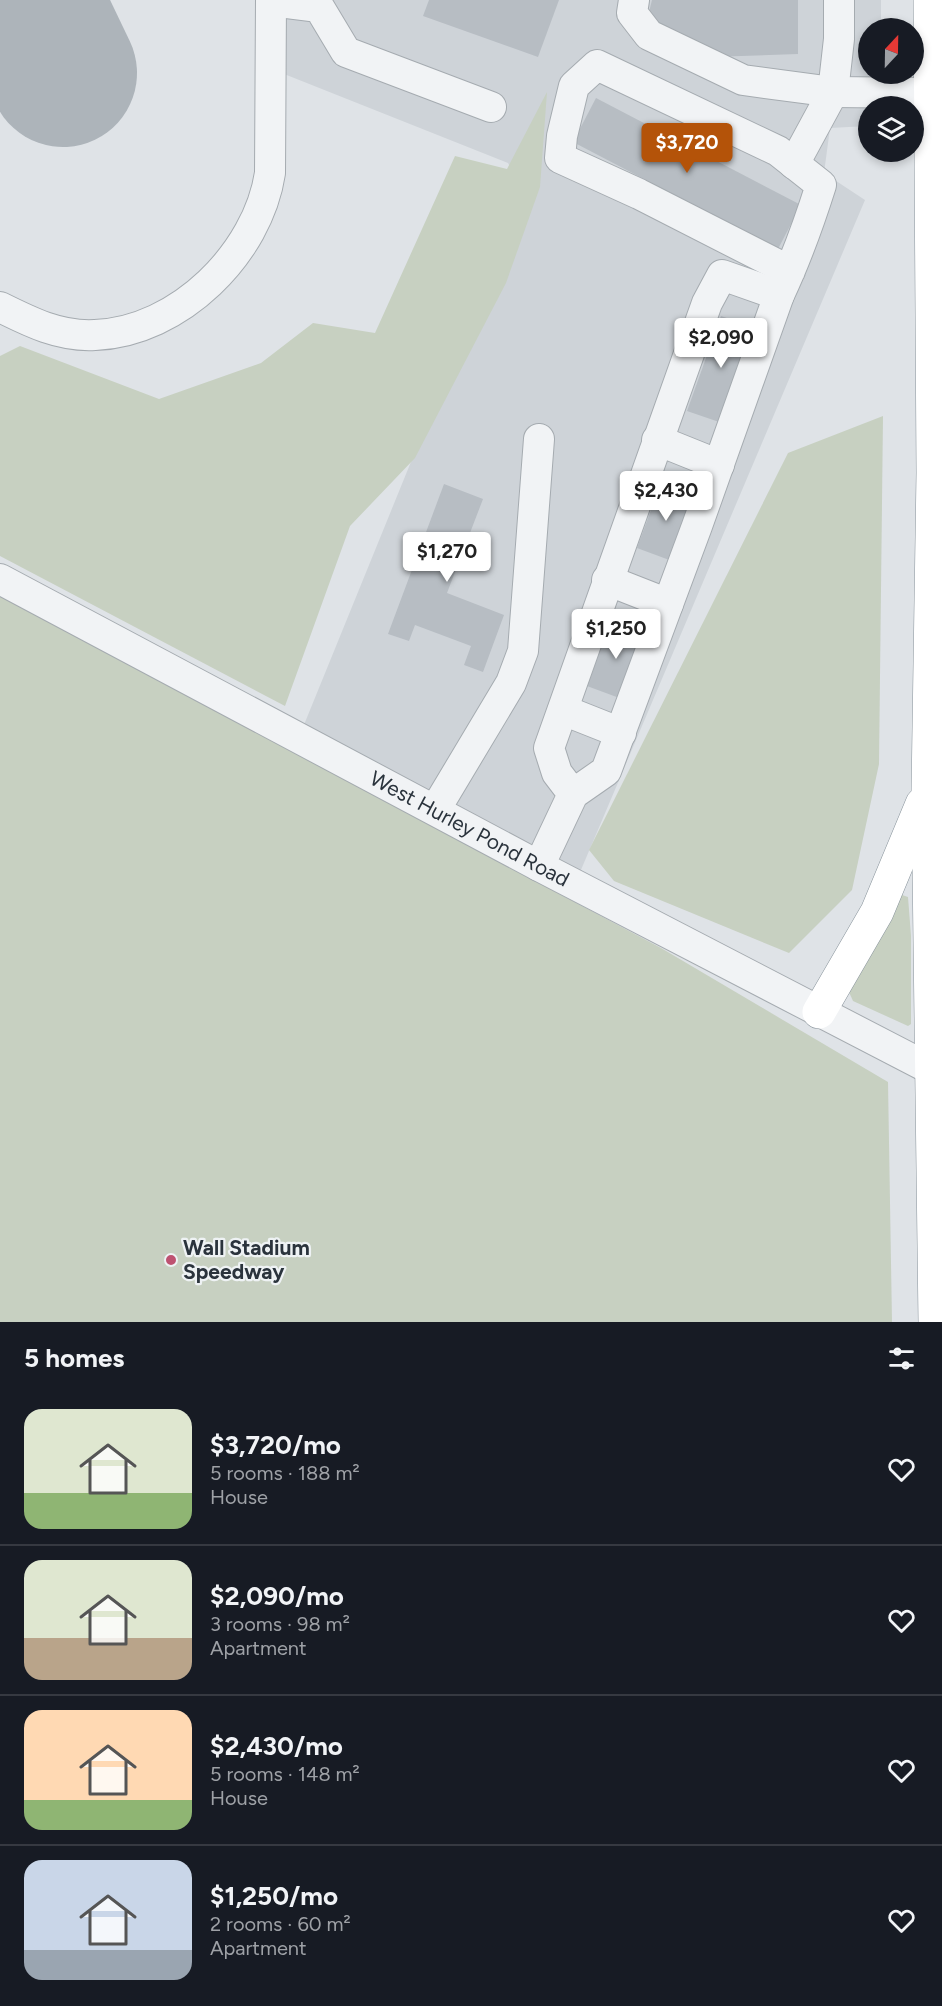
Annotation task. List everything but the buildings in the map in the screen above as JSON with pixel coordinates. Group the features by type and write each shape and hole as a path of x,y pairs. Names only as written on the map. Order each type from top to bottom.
{"highway":[{"path":"930,0 933,473 928,791 937,1073 935,1322"},
{"path":"819,1012 877,912 928,791"}],"street":[{"path":"634,0 632,13 649,35 742,80 833,92 931,93"},
{"path":"794,164 833,92 839,39 839,0"},
{"path":"0,307 36,325 65,334 95,336 123,331 161,317 194,296 213,279 252,228 267,193 270,173 271,1 319,7 346,52 491,107"},
{"path":"539,866 573,794 606,771 785,283 804,238 821,185 778,151 726,124 597,65 574,86 562,136 560,158 639,194 785,283"},
{"path":"573,794 557,773 549,748 707,303 722,275 785,283"},
{"path":"435,810 511,683 524,651 539,439"},
{"path":"657,440 719,465"},
{"name":"West Hurley Pond Road","path":"0,579 539,866 937,1073"},
{"path":"608,580 668,604"},
{"path":"563,710 621,734"}],"shaded area":[{"path":"264,0 881,0 881,18 858,18 858,84 881,84 881,96 858,96 858,127 830,128 824,173 865,200 575,884 297,742 522,189 508,163 264,66"}],"green space":[{"path":"547,92 540,187 506,283 415,458 350,526 285,706 0,556 0,356 20,346 159,399 261,363 313,323 375,333 455,156 507,169"},
{"path":"883,416 879,764 852,890 789,953 614,881 589,850 788,453"},
{"path":"0,596 661,948 888,1082 892,1322 0,1322"},
{"path":"899,894 908,897 911,936 911,1024 908,1026 853,1001 849,992"}],"runway":[{"path":"28,0 63,73"}],"place":[{"name":"Wall Stadium Speedway","path":"171,1260"}]}
